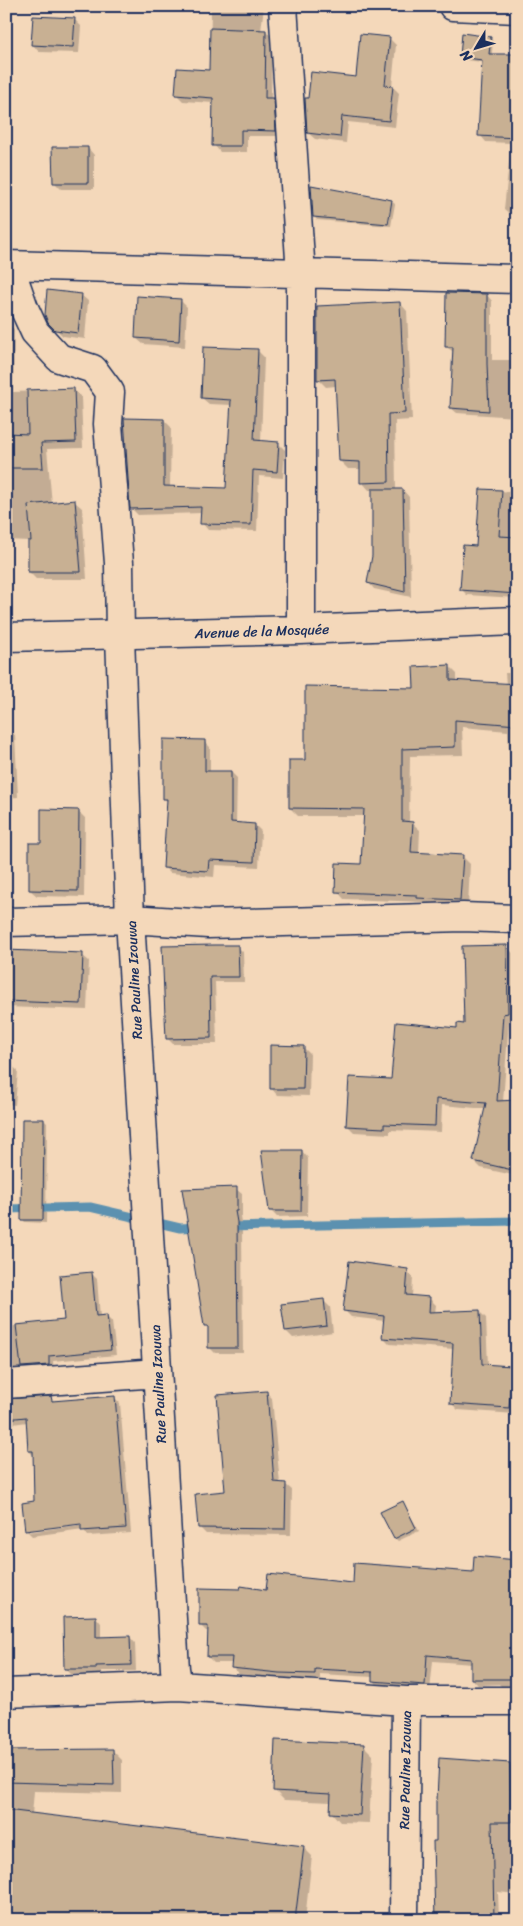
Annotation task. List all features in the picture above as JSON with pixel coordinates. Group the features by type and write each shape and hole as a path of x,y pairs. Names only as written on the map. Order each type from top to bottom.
{"street":[{"path":"283,6 301,274 302,630"},
{"path":"453,6 501,8"},
{"path":"8,265 517,279"},
{"name":"Rue Pauline Izouwa","path":"8,265 35,332 59,358 93,369 110,392 108,424 119,562 130,920 175,1669 178,1686 406,1701 404,1920"},
{"name":"Avenue de la Mosquée","path":"6,637 120,636 517,621"},
{"path":"6,922 130,920 208,924 463,917 517,919"},
{"path":"6,1384 157,1373"},
{"path":"6,1694 178,1686"},
{"path":"406,1701 517,1701"}],"building":[{"path":"33,16 75,18 73,47 31,45"},
{"path":"210,28 266,30 265,98 274,98 276,131 241,130 241,146 212,146 213,98 175,95 177,68 209,70"},
{"path":"462,33 491,37 489,54 517,54 517,138 478,136 482,60 460,57"},
{"path":"360,34 390,37 385,85 393,86 389,121 342,116 340,137 307,133 305,98 308,98 311,72 356,77"},
{"path":"52,147 88,147 88,183 53,183"},
{"path":"311,185 392,200 388,224 313,217"},
{"path":"47,290 82,294 78,333 55,330 48,323 45,315"},
{"path":"446,293 487,294 489,411 450,408 453,347 445,347"},
{"path":"137,296 181,299 179,341 135,338"},
{"path":"400,302 405,413 388,414 389,482 360,483 360,462 339,461 335,379 317,380 317,306"},
{"path":"203,347 258,349 254,440 279,442 277,472 253,470 251,525 200,524 201,507 130,509 124,418 164,419 164,486 226,488 231,400 201,398"},
{"path":"74,388 76,442 41,443 43,468 6,468 6,433 28,434 27,390"},
{"path":"372,489 403,489 405,592 367,583 372,556"},
{"path":"480,489 502,490 499,536 517,537 517,594 460,590 463,545 476,546"},
{"path":"75,500 81,572 28,572 28,541 31,541 28,505"},
{"path":"450,665 450,680 517,684 517,725 455,720 455,747 402,749 402,821 413,822 411,852 463,855 460,900 417,898 417,895 335,892 336,863 361,864 364,809 289,808 289,760 305,760 305,686 414,688 413,667"},
{"path":"163,739 205,740 205,771 231,771 231,822 255,824 254,862 209,860 208,871 163,868 167,799 163,799"},
{"path":"41,809 79,810 78,891 29,890 29,843 41,843"},
{"path":"238,945 239,977 210,977 211,1038 166,1039 162,946"},
{"path":"507,945 508,1013 503,1014 497,1101 517,1100 517,1171 473,1161 486,1103 436,1099 435,1126 384,1124 384,1128 346,1126 349,1077 391,1079 396,1022 457,1028 457,1023 464,1024 462,946"},
{"path":"6,950 83,953 81,1004 6,1001"},
{"path":"270,1045 304,1046 303,1089 270,1089"},
{"path":"22,1119 44,1119 43,1220 21,1220"},
{"path":"261,1150 302,1150 301,1211 269,1211"},
{"path":"237,1187 237,1211 235,1211 237,1222 238,1348 208,1348 208,1326 204,1326 182,1189"},
{"path":"349,1261 408,1269 406,1295 430,1297 429,1312 480,1310 482,1364 512,1366 509,1408 450,1404 453,1343 382,1338 384,1316 343,1311"},
{"path":"92,1272 96,1316 107,1315 111,1350 49,1356 49,1365 21,1367 16,1325 64,1320 60,1275"},
{"path":"324,1299 327,1326 285,1331 281,1304"},
{"path":"267,1391 274,1482 286,1483 285,1529 198,1528 195,1494 225,1491 217,1395"},
{"path":"51,1396 52,1401 115,1396 126,1528 81,1531 81,1524 25,1531 22,1503 34,1501 33,1451 28,1451 26,1417 6,1419 6,1399"},
{"path":"403,1501 416,1528 394,1539 380,1512"},
{"path":"474,1556 517,1560 517,1679 471,1679 471,1659 427,1655 425,1685 372,1681 372,1672 315,1669 315,1674 279,1673 231,1668 232,1657 207,1657 208,1626 199,1626 199,1588 240,1589 241,1586 266,1590 268,1574 353,1583 354,1563 473,1572"},
{"path":"96,1616 96,1637 130,1636 131,1665 96,1666 96,1669 64,1669 63,1617"},
{"path":"275,1740 364,1744 360,1815 330,1813 331,1794 273,1791"},
{"path":"113,1749 114,1785 6,1782 6,1750"},
{"path":"439,1758 510,1763 511,1822 492,1822 494,1920 435,1920 433,1841 436,1841"},
{"path":"6,1810 304,1846 295,1920 145,1920 117,1917 117,1920 6,1920"}],"waterway":[{"path":"6,1209 90,1207 180,1228 199,1227"},
{"path":"227,1227 517,1221"}]}
